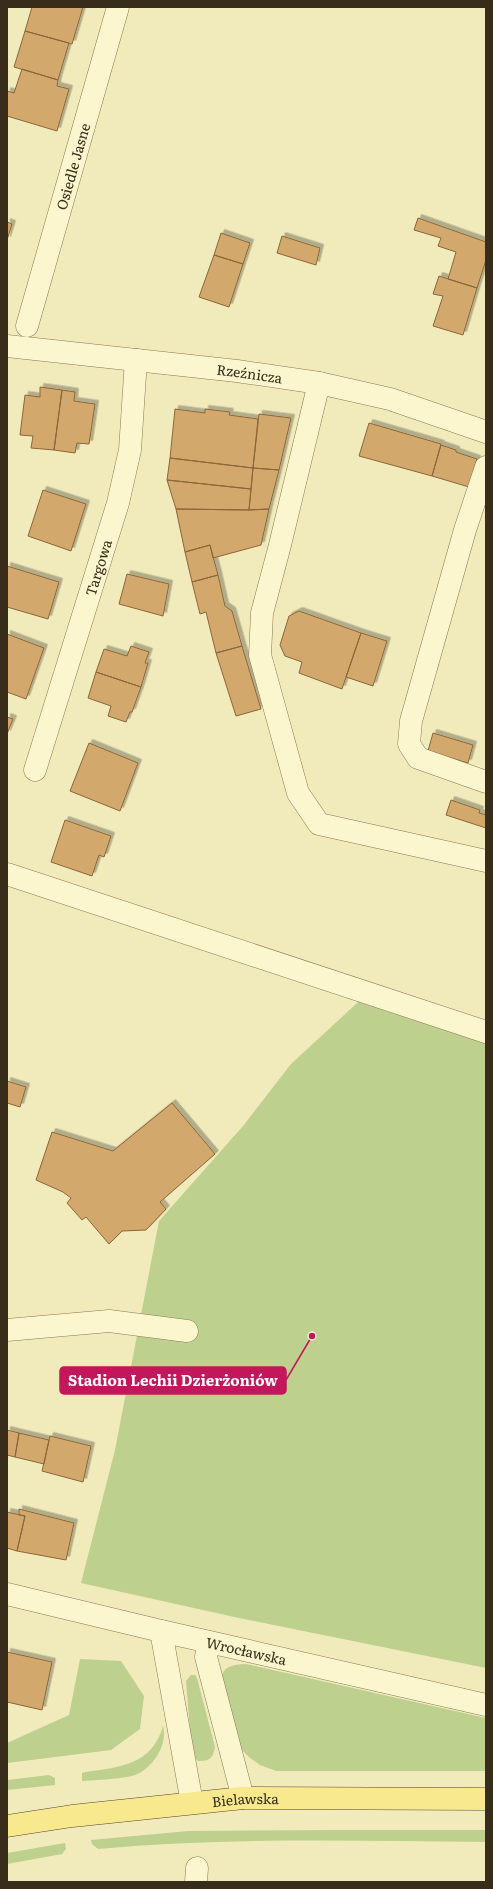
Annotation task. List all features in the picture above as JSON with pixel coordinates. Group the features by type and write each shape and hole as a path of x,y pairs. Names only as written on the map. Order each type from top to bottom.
{"main road":[{"name":"Bielawska","path":"7,1826 72,1816 243,1798 486,1799"}],"street":[{"name":"Osiedle Jasne","path":"27,326 118,7"},
{"name":"Rzeźnicza","path":"7,346 237,370 319,383 390,399 486,432"},
{"name":"Targowa","path":"34,770 118,503 130,450 136,360"},
{"path":"319,383 286,524 262,613 260,655 298,793 319,824 486,861"},
{"path":"486,467 465,530 413,714 409,744 418,758 486,782"},
{"path":"7,874 486,1032"},
{"path":"7,1330 110,1321 187,1331"},
{"name":"Wrocławska","path":"7,1594 208,1642 393,1682 486,1705"},
{"path":"161,1631 192,1803"},
{"path":"208,1642 206,1657 243,1798"}],"green space":[{"path":"369,992 486,1034 486,1668 239,1618 81,1583 115,1450 159,1221 243,1126 291,1064"},
{"path":"80,1659 121,1661 144,1696 140,1729 111,1750 7,1763 7,1743 69,1715"},
{"path":"246,1664 486,1718 486,1771 276,1771 260,1765 239,1747 221,1679 222,1674 227,1668 233,1665"},
{"path":"191,1675 195,1675 197,1678 215,1747 212,1757 208,1760 198,1761 192,1755 186,1681"},
{"path":"163,1726 163,1741 158,1755 142,1772 124,1777 82,1781 82,1773 122,1766 143,1756 151,1749 158,1739"},
{"path":"49,1775 55,1778 55,1785 7,1790 7,1780"},
{"path":"486,1830 486,1842 243,1841 146,1845 98,1849 92,1844 91,1840 188,1831"},
{"path":"65,1843 66,1849 62,1854 7,1864 7,1853"}],"building":[{"path":"32,7 83,7 72,44 25,31"},
{"path":"25,31 69,43 58,80 14,67"},
{"path":"22,69 58,80 57,86 69,89 57,131 7,116 7,91 14,93"},
{"path":"418,218 486,242 486,260 477,288 448,279 456,252 438,246 441,238 414,230"},
{"path":"7,222 12,224 7,240"},
{"path":"221,233 250,243 243,264 214,255"},
{"path":"282,236 320,248 316,265 277,253"},
{"path":"214,255 243,264 229,307 199,297"},
{"path":"439,276 477,288 463,335 433,326 443,296 433,294"},
{"path":"40,387 62,390 54,450 31,448 33,436 20,435 25,395 40,397"},
{"path":"62,390 75,392 74,401 95,404 89,444 77,443 75,453 54,450"},
{"path":"175,409 205,413 205,409 230,412 229,415 258,419 253,468 170,458"},
{"path":"259,414 291,418 279,470 253,468"},
{"path":"369,423 441,444 432,476 359,456"},
{"path":"441,445 477,459 469,487 432,476"},
{"path":"170,458 253,468 251,489 167,480"},
{"path":"253,468 279,470 269,509 249,510"},
{"path":"167,480 251,489 249,510 176,509"},
{"path":"43,490 86,504 71,551 28,536"},
{"path":"176,509 269,509 261,545 213,558 210,545 185,552"},
{"path":"210,545 218,575 192,582 185,552"},
{"path":"7,566 59,582 48,619 7,607"},
{"path":"127,574 169,584 163,616 119,604"},
{"path":"218,575 225,606 232,611 242,646 216,653 206,612 200,614 192,582"},
{"path":"299,611 361,633 342,689 299,673 302,662 285,656 280,645 289,616"},
{"path":"361,633 387,641 373,686 346,677"},
{"path":"7,634 44,648 26,699 7,692"},
{"path":"131,646 149,652 145,663 148,663 141,687 96,672 104,649 127,656"},
{"path":"242,646 261,709 236,716 216,653"},
{"path":"96,672 141,687 132,712 130,712 126,722 108,716 111,706 88,698"},
{"path":"7,717 13,719 7,734"},
{"path":"433,733 473,745 468,763 428,751"},
{"path":"89,743 138,763 120,811 70,791"},
{"path":"451,800 480,810 479,813 486,815 486,828 446,815"},
{"path":"65,820 111,836 104,857 99,855 92,876 51,862"},
{"path":"7,1081 26,1087 20,1107 7,1103"},
{"path":"172,1103 215,1154 160,1202 166,1209 146,1230 122,1231 109,1244 86,1217 82,1220 67,1203 71,1198 63,1192 36,1180 52,1132 113,1151"},
{"path":"7,1430 19,1433 15,1457 7,1455"},
{"path":"19,1433 49,1440 44,1464 15,1457"},
{"path":"50,1436 91,1446 83,1482 42,1471"},
{"path":"19,1509 74,1523 66,1560 17,1551 25,1516 19,1515"},
{"path":"7,1512 25,1516 17,1551 7,1548"},
{"path":"7,1652 52,1662 42,1710 7,1702"}],"place":[{"name":"Stadion Lechii Dzierżoniów","path":"312,1336"}]}
